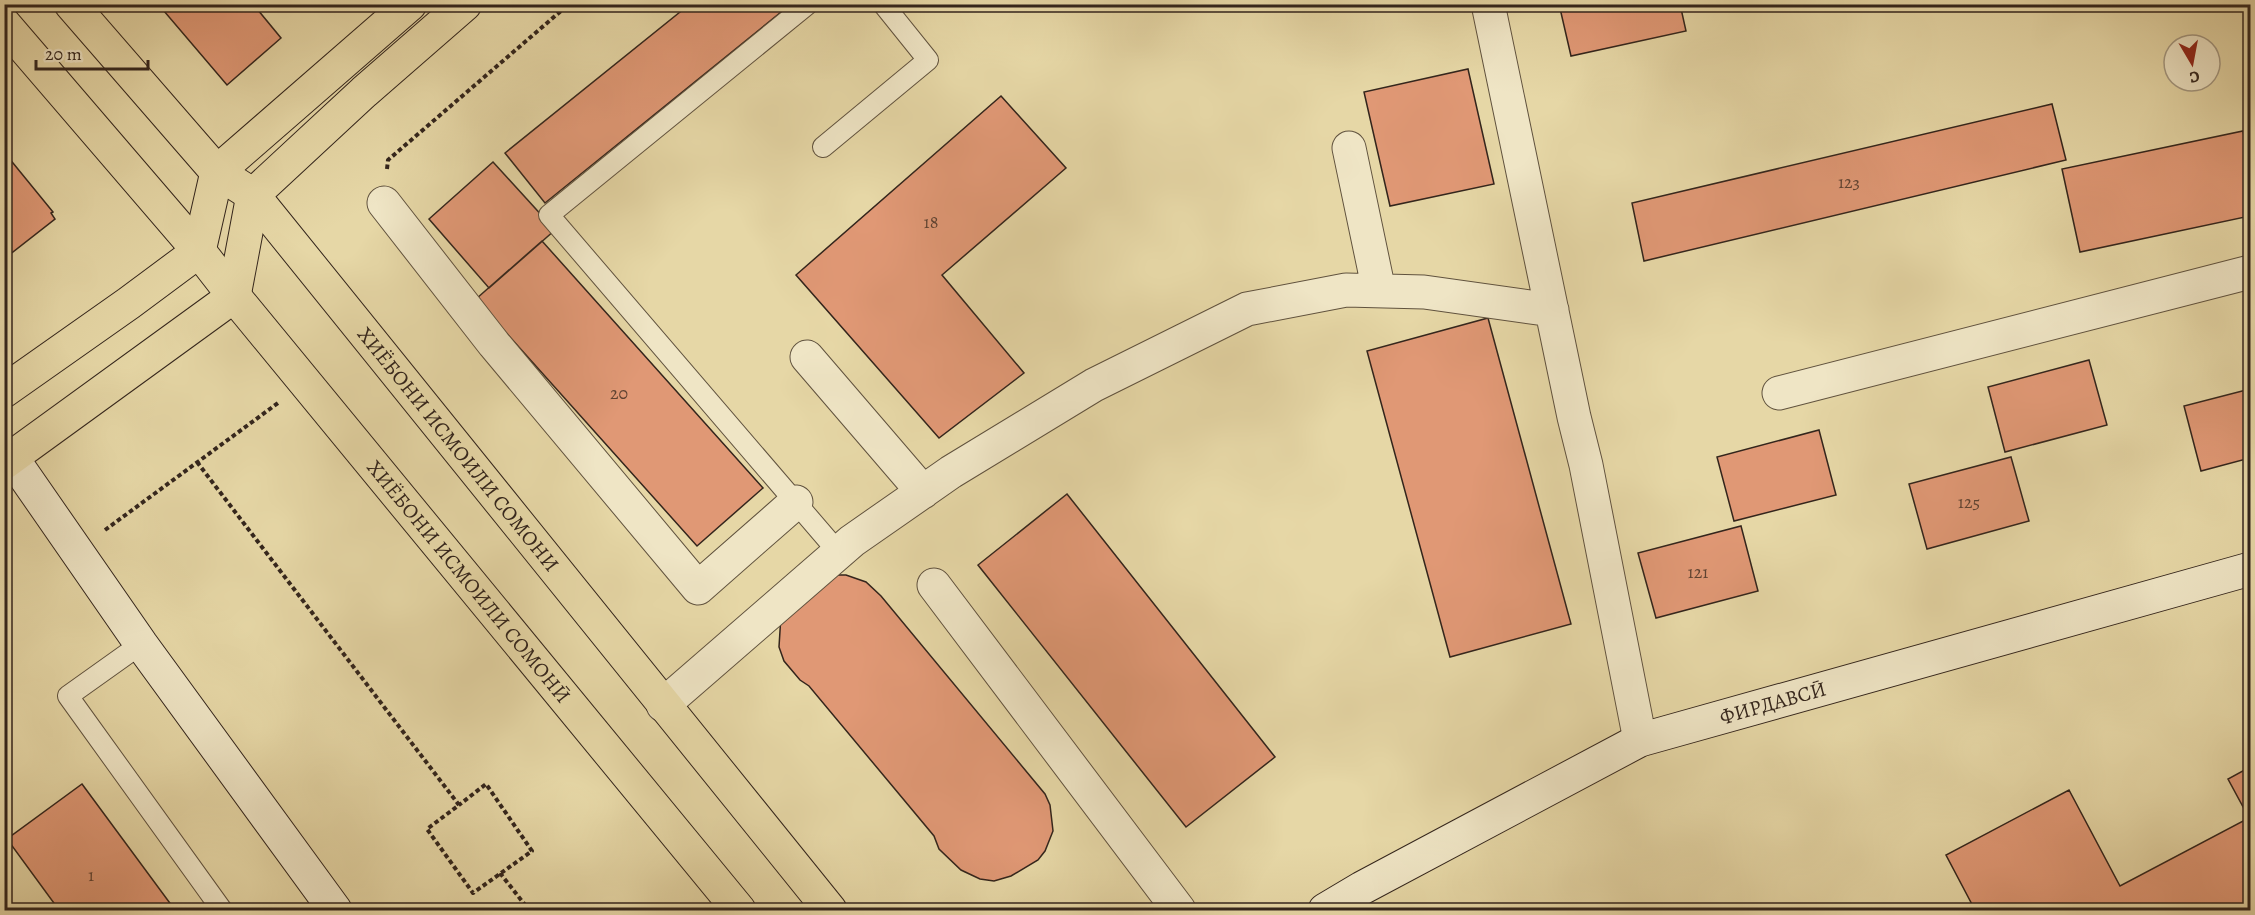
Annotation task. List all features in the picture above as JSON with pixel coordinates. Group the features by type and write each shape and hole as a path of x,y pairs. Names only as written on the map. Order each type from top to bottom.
{"main road":[{"name":"ХИЁБОНИ ИСМОИЛИ СОМОНИ","path":"71,4 218,172 253,195 830,910"},
{"path":"4,391 199,251 218,172 410,4"},
{"path":"8,461 234,296 253,195 364,92 465,4"},
{"path":"4,24 199,251"},
{"name":"ХИЁБОНИ ИСМОИЛИ СОМОНӢ","path":"199,251 739,910"}],"street":[{"path":"1488,4 1586,465 1640,740"},
{"path":"1349,148 1379,291"},
{"path":"384,203 494,344 698,588 796,502"},
{"path":"1779,393 2250,272"},
{"path":"663,705 852,541 951,472 1094,385 1247,309 1346,290 1424,292 1552,310"},
{"path":"807,357 923,492"},
{"path":"8,461 76,551 335,910"},
{"name":"ФИРДАВСӢ","path":"1325,910 1640,740 2250,569"},
{"path":"934,585 1179,910"}],"lane":[{"path":"808,4 549,215 839,553"},
{"path":"824,147 928,60 883,4"},
{"path":"141,644 68,696 222,910"}],"path":[{"path":"384,203 388,160 569,4"},
{"path":"76,551 305,383"},
{"path":"197,462 459,805"},
{"path":"486,784 532,851 500,873 473,893 427,829 486,784"},
{"path":"500,873 529,910"}],"building":[{"path":"158,4 253,4 281,38 227,85"},
{"path":"690,4 791,4 545,203 505,153"},
{"path":"1559,4 1680,4 1686,31 1571,56"},
{"path":"1468,69 1494,184 1390,206 1364,92"},
{"path":"1001,96 1066,168 942,275 1024,373 939,438 796,275"},
{"path":"2052,104 2066,160 1644,261 1632,203"},
{"path":"2243,131 2250,166 2250,216 2080,252 2062,169"},
{"path":"4,152 53,212 51,213 55,219 4,259"},
{"path":"493,162 555,230 489,288 429,219"},
{"path":"542,241 763,488 697,546 476,299"},
{"path":"1488,318 1571,624 1450,657 1367,351"},
{"path":"2089,360 2107,425 2005,452 1988,387"},
{"path":"2250,389 2250,458 2201,471 2184,406"},
{"path":"1819,430 1836,495 1734,521 1717,457"},
{"path":"2011,457 2029,521 1927,549 1909,484"},
{"path":"1067,494 1275,757 1186,827 978,565"},
{"path":"1741,526 1758,591 1656,618 1638,553"},
{"path":"832,575 846,575 866,582 881,596 1045,794 1050,805 1053,831 1045,851 1038,860 1011,876 994,881 980,879 961,870 939,849 934,836 809,686 800,680 784,661 779,647 781,615"},
{"path":"2250,767 2250,910 1975,910 1946,855 2069,790 2120,886 2249,818 2228,779"},
{"path":"82,784 175,910 59,910 7,839"}]}
